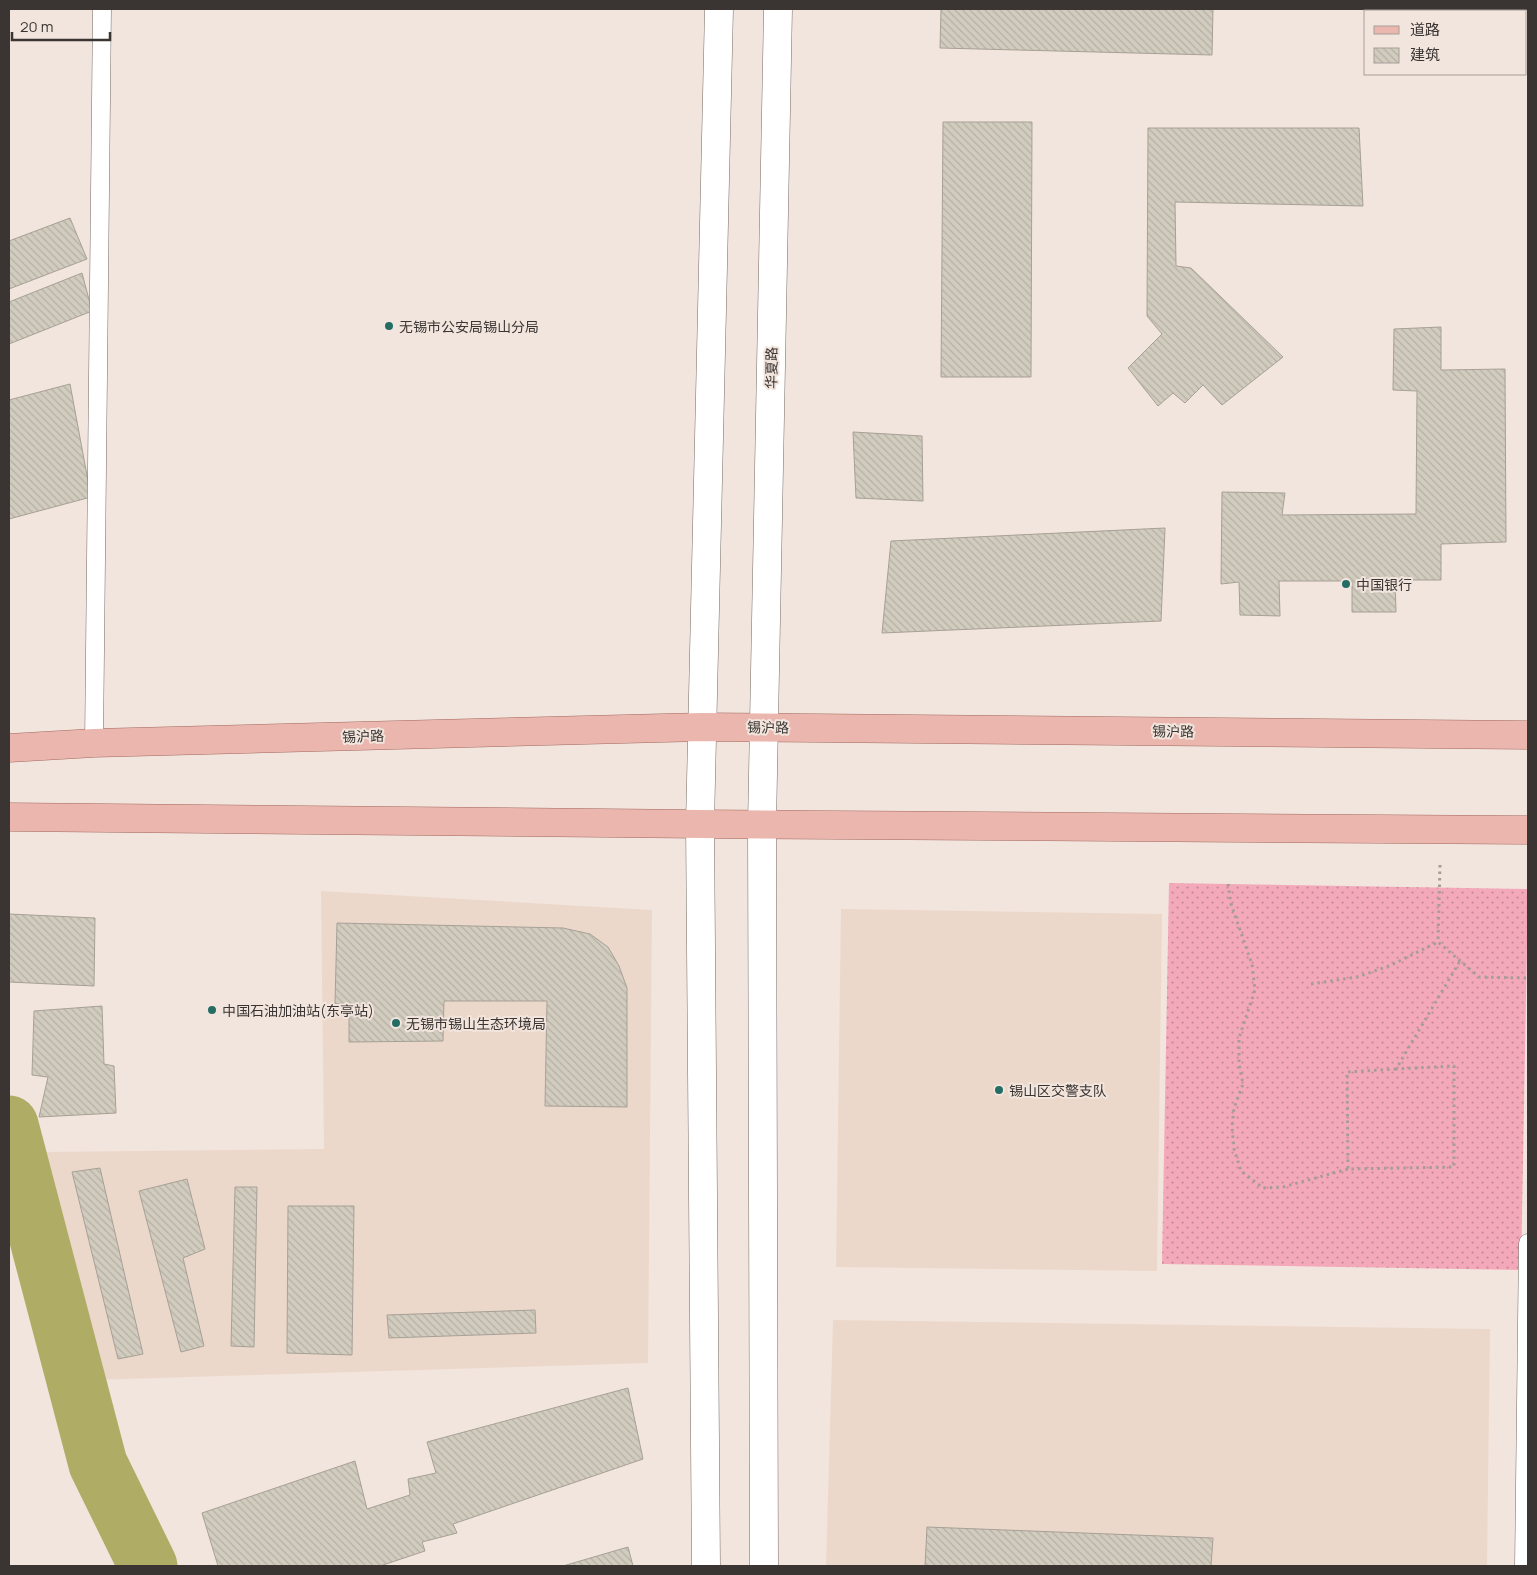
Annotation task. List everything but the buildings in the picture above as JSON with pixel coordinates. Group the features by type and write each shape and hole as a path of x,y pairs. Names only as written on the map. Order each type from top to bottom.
{"main road":[{"name":"锡沪路","path":"9,748 94,743 702,726 1528,735"},
{"path":"9,817 762,825 1528,830"}],"street":[{"path":"706,1566 700,824 719,9"},
{"name":"华夏路","path":"764,1566 762,825 778,9"}],"lane":[{"path":"94,743 102,9"},
{"path":"1524,1566 1528,1243"}],"path":[{"path":"1438,942 1440,865"},
{"path":"1228,884 1231,904 1252,964 1255,990 1239,1038 1239,1064 1243,1084 1234,1108 1232,1127 1234,1149 1241,1171 1263,1188 1283,1186 1348,1169 1454,1167 1454,1066 1347,1072 1348,1169"},
{"path":"1438,942 1479,977 1526,978"},
{"path":"1311,984 1357,977 1389,966 1438,942"},
{"path":"1396,1069 1460,961"}],"shaded area":[{"path":"1169,883 1528,889 1521,1270 1162,1264"},
{"name":"无锡市锡山生态环境局","path":"321,891 652,910 648,1363 91,1380 42,1152 324,1149"},
{"name":"锡山区交警支队","path":"841,909 1162,914 1157,1271 836,1267"},
{"path":"833,1320 1490,1329 1487,1566 826,1566"}],"waterway":[{"path":"9,1125 98,1464 148,1566"}],"place":[{"name":"无锡市公安局锡山分局","path":"389,326"},
{"name":"中国银行","path":"1346,584"},
{"name":"中国石油加油站(东亭站)","path":"212,1010"},
{"name":"无锡市锡山生态环境局","path":"396,1023"},
{"name":"锡山区交警支队","path":"999,1090"}]}
